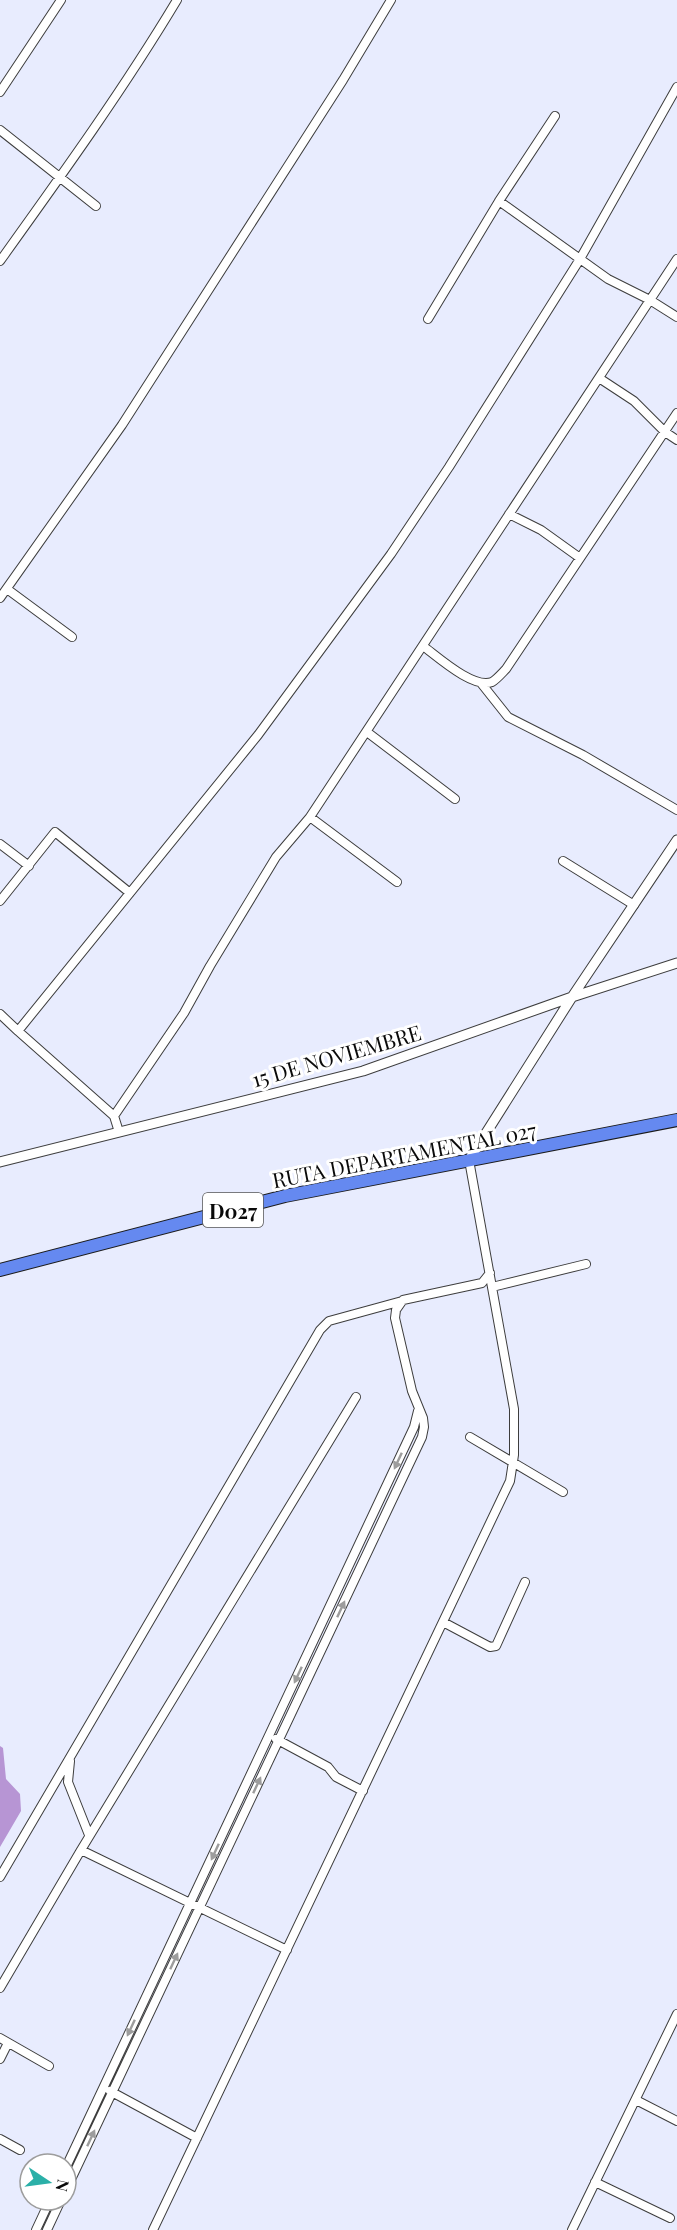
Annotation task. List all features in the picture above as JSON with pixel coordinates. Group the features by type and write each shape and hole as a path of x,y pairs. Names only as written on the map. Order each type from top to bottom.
{"main road":[{"name":"RUTA DEPARTAMENTAL 027","path":"0,1269 285,1196 677,1119"}],"street":[{"path":"0,92 61,0"},
{"path":"0,261 59,178 177,0"},
{"path":"0,598 122,425 343,80 391,0"},
{"path":"18,1031 258,735 391,554 449,467 580,259 677,87"},
{"path":"428,319 555,116"},
{"path":"0,130 96,206"},
{"path":"500,201 608,279 650,300 677,317"},
{"path":"114,1116 184,1013 276,857 310,817 367,732 677,259"},
{"path":"599,378 634,401 664,432 677,440"},
{"path":"423,646 467,678 481,683 493,681 506,669 677,413"},
{"path":"509,514 541,530 580,558"},
{"path":"7,589 72,637"},
{"path":"481,683 508,717 583,755 677,810"},
{"path":"367,732 455,799"},
{"path":"310,817 397,882"},
{"path":"0,901 55,831 130,893"},
{"path":"153,2230 510,1481 514,1464 514,1409 469,1160 572,997 677,840"},
{"path":"0,844 29,866"},
{"path":"563,861 634,905"},
{"name":"15 DE NOVIEMBRE","path":"0,1162 363,1071 572,997 677,963"},
{"path":"0,1014 114,1116 119,1132"},
{"path":"492,1287 586,1264"},
{"path":"0,1877 321,1330 329,1321 403,1300 482,1283 490,1273"},
{"path":"78,2164 422,1437 424,1427 412,1391 395,1318 396,1310 403,1300"},
{"path":"0,1988 89,1835 356,1397"},
{"path":"73,2152 414,1427 418,1417 418,1407"},
{"path":"470,1437 563,1492"},
{"path":"443,1622 490,1647 496,1646 525,1582"},
{"path":"270,1735 328,1767 336,1777 363,1791"},
{"path":"74,1749 68,1768 68,1782 89,1835"},
{"path":"81,1850 287,1950"},
{"path":"572,2230 676,2016"},
{"path":"0,2059 4,2040 49,2066"},
{"path":"103,2088 197,2138"},
{"path":"636,2100 677,2121"},
{"path":"0,2139 20,2150"},
{"path":"595,2182 670,2218"},
{"path":"36,2230 44,2212"},
{"path":"47,2230 56,2212"}],"shaded area":[{"path":"0,1746 3,1748 6,1779 20,1794 21,1811 0,1847"}]}
